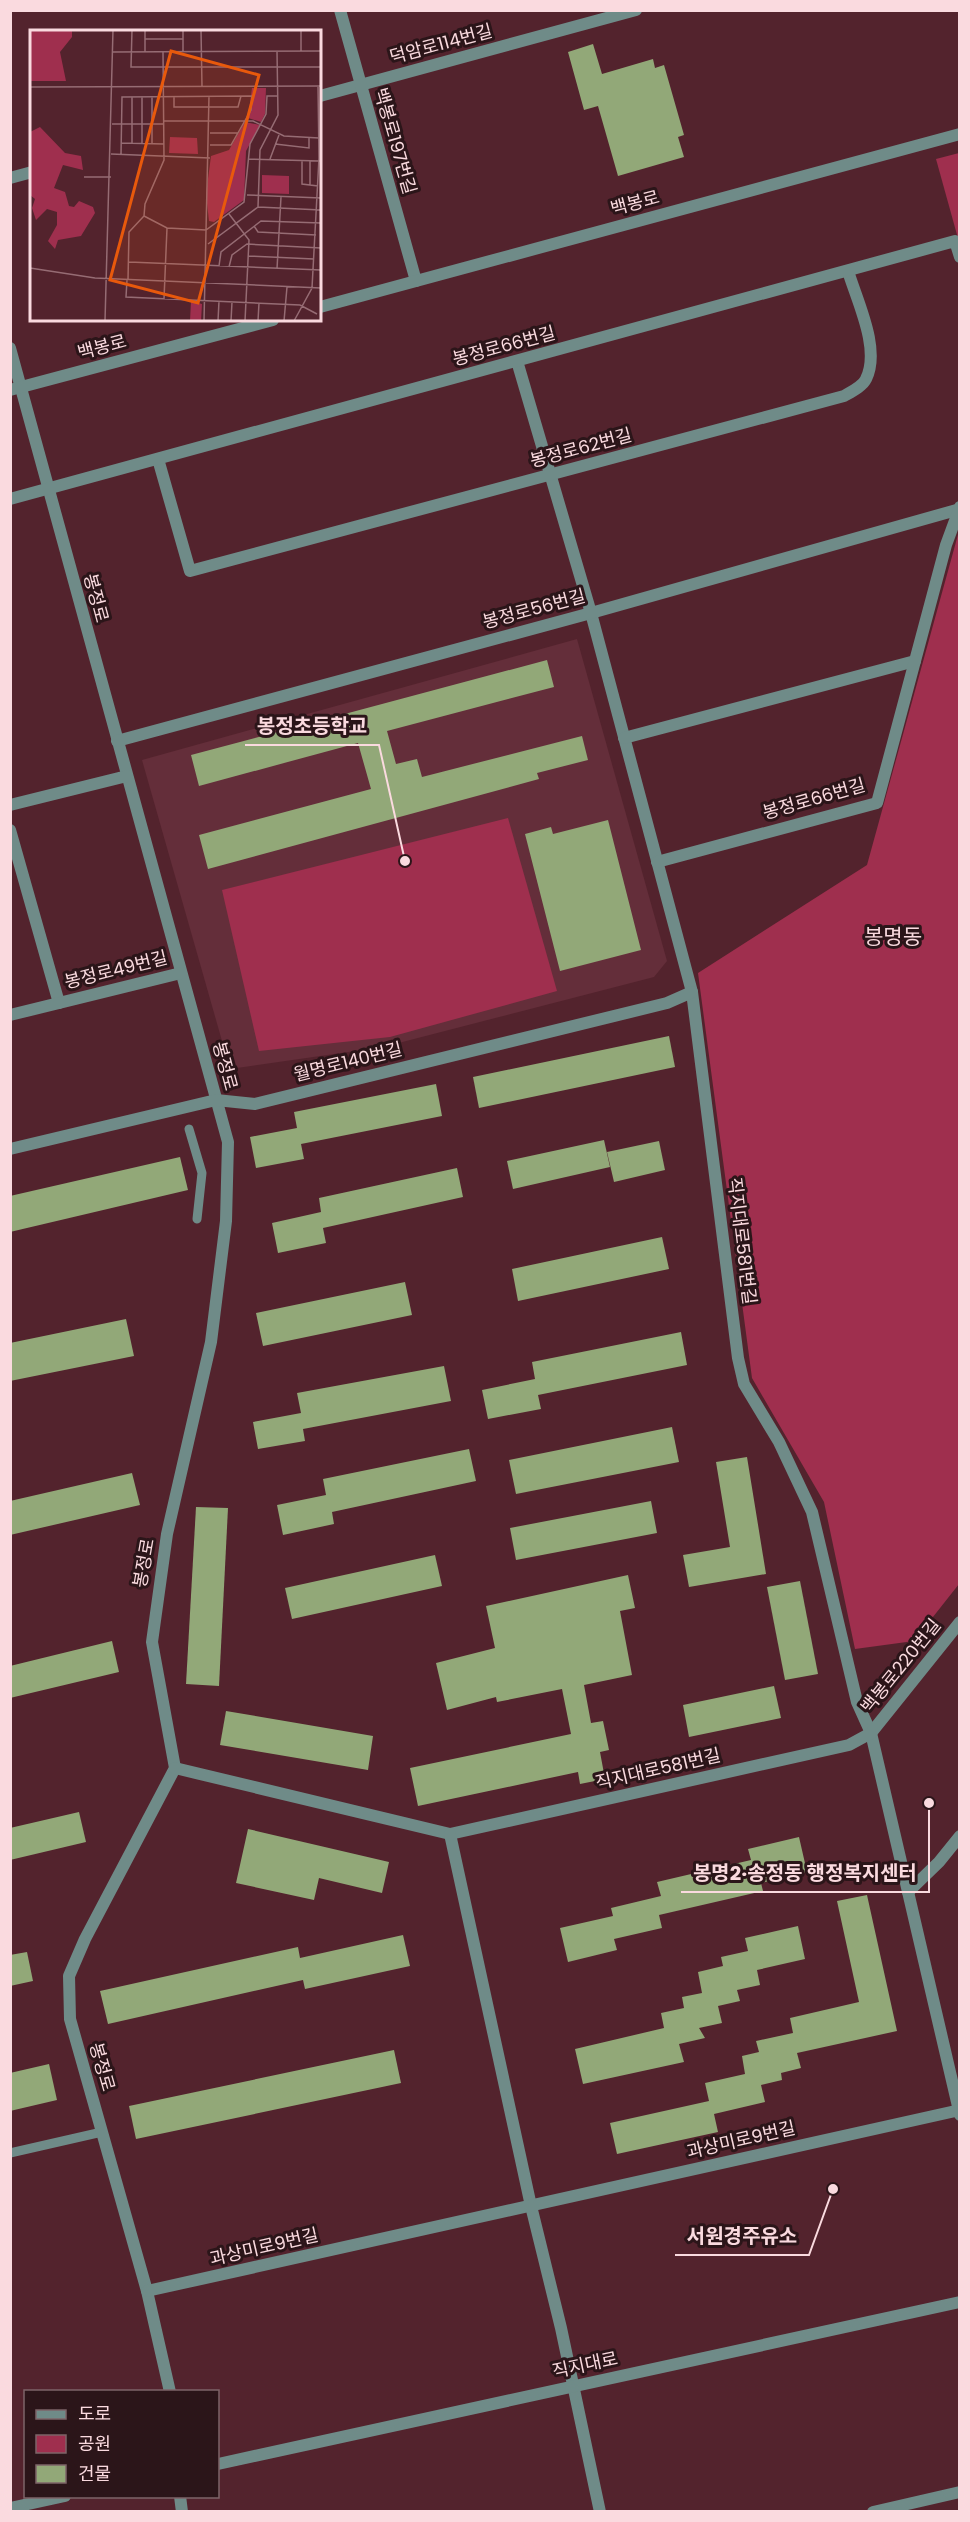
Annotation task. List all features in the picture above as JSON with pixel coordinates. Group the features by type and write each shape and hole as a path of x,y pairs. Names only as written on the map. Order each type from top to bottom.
{"street":[{"name":"백봉로197번길","path":"340,10 416,281"},
{"name":"덕암로114번길","path":"321,96 636,10"},
{"name":"백봉로","path":"321,307 960,134"},
{"path":"10,178 30,173"},
{"name":"봉정로66번길","path":"10,499 955,241 960,257"},
{"name":"봉정로62번길","path":"158,459 190,571 844,396 866,382 872,358 866,327 848,271"},
{"name":"백봉로","path":"16,389 269,321"},
{"name":"봉정로","path":"10,348 16,389 48,489 228,1142 226,1221 211,1342 167,1534 152,1642 174,1768 85,1939 69,1976 70,2019 147,2291 170,2390"},
{"name":"직지대로581번길","path":"517,361 591,613 692,992 738,1358 744,1384 779,1442 812,1512 857,1702 871,1733 959,2112"},
{"name":"봉정로66번길","path":"657,862 877,803 946,545 959,509"},
{"name":"봉정로56번길","path":"117,741 591,613 959,509"},
{"path":"624,738 915,661"},
{"path":"10,806 126,776"},
{"name":"봉정로49번길","path":"10,830 59,1003"},
{"name":"봉정로49번길","path":"10,1015 181,973"},
{"name":"월명로140번길","path":"10,1149 216,1100 255,1104 667,1003 692,992"},
{"name":"백봉로220번길","path":"871,1733 960,1622"},
{"name":"직지대로581번길","path":"450,1834 849,1745 871,1733"},
{"path":"174,1768 450,1834 600,2511"},
{"path":"908,1892 939,1862 960,1836"},
{"name":"과상미로9번길","path":"147,2291 959,2112"},
{"name":"직지대로","path":"219,2464 960,2302"},
{"path":"873,2511 960,2492"},
{"path":"10,2508 56,2498"}],"lane":[{"path":"189,1129 202,1173 198,1220"},
{"path":"10,2153 102,2132"}],"shaded area":[{"path":"577,639 667,961 654,977 383,1047 230,1069 142,760"}],"green space":[{"path":"959,153 959,242 936,159"},
{"path":"959,531 959,1584 914,1641 855,1649 824,1502 752,1378 698,973 867,865"},
{"path":"508,818 557,991 390,1037 259,1051 222,890"}],"building":[{"path":"593,44 602,74 653,59 655,68 664,65 684,135 678,137 684,157 618,176 598,106 584,110 568,52"},
{"path":"547,660 554,687 387,731 396,764 417,759 422,777 582,736 588,760 537,773 539,779 208,869 199,835 371,789 358,743 199,786 191,755"},
{"path":"608,820 641,950 560,971 525,834 551,827 553,834"},
{"path":"669,1036 675,1067 479,1108 473,1077"},
{"path":"436,1084 442,1116 301,1144 304,1159 256,1168 250,1137 297,1128 294,1112"},
{"path":"604,1140 610,1167 513,1189 507,1161"},
{"path":"659,1141 665,1170 614,1182 607,1152"},
{"path":"180,1157 188,1190 10,1232 10,1196"},
{"path":"457,1168 463,1197 323,1228 326,1243 278,1253 272,1223 321,1212 319,1198"},
{"path":"662,1237 669,1269 518,1301 512,1269"},
{"path":"405,1282 412,1315 263,1346 256,1313"},
{"path":"126,1319 134,1356 10,1381 10,1343"},
{"path":"681,1332 687,1365 538,1395 541,1409 488,1419 482,1390 535,1379 532,1362"},
{"path":"444,1366 451,1401 303,1429 305,1441 258,1449 253,1422 301,1413 297,1393"},
{"path":"672,1427 679,1462 516,1494 509,1460"},
{"path":"469,1449 476,1481 332,1512 334,1524 283,1535 277,1505 326,1495 323,1479"},
{"path":"747,1457 766,1574 689,1587 683,1555 730,1547 716,1462"},
{"path":"132,1473 140,1505 10,1535 10,1501"},
{"path":"651,1501 657,1533 516,1560 510,1528"},
{"path":"196,1507 228,1508 219,1686 186,1684"},
{"path":"435,1555 442,1586 292,1619 285,1588"},
{"path":"628,1575 635,1608 620,1611 632,1675 584,1685 591,1723 603,1721 609,1750 600,1752 605,1779 580,1784 578,1772 418,1806 410,1768 571,1734 562,1689 497,1702 496,1697 447,1710 436,1663 495,1648 486,1606"},
{"path":"800,1581 818,1674 785,1680 767,1587"},
{"path":"112,1641 119,1672 10,1698 10,1666"},
{"path":"774,1686 781,1718 689,1737 683,1705"},
{"path":"226,1711 373,1736 368,1770 220,1745"},
{"path":"79,1812 86,1842 10,1860 10,1828"},
{"path":"248,1829 389,1862 382,1893 319,1878 314,1900 236,1883"},
{"path":"799,1837 807,1872 761,1883 763,1891 659,1915 662,1928 614,1939 617,1950 568,1962 560,1928 613,1916 611,1908 661,1896 657,1882 751,1860 748,1849"},
{"path":"867,1895 897,2031 797,2053 801,2068 781,2073 782,2080 761,2085 765,2102 714,2114 718,2132 617,2154 610,2123 709,2101 705,2083 745,2074 742,2056 759,2052 756,2041 793,2033 790,2018 859,2002 837,1901"},
{"path":"798,1926 805,1959 757,1970 760,1985 737,1990 740,2001 718,2006 722,2023 699,2028 705,2038 679,2044 684,2062 583,2084 575,2049 664,2028 661,2013 684,2008 682,1997 702,1993 698,1972 723,1966 721,1957 748,1951 745,1938"},
{"path":"403,1935 410,1966 305,1989 303,1980 108,2024 100,1991 298,1947 300,1958"},
{"path":"27,1952 33,1981 10,1986 10,1955"},
{"path":"394,2050 401,2083 136,2139 129,2106"},
{"path":"49,2064 57,2100 10,2111 10,2073"}],"place":[{"name":"봉정초등학교","path":"405,861"},
{"name":"봉명2·송정동 행정복지센터","path":"929,1803"},
{"name":"서원경주유소","path":"833,2189"}],"district":[{"name":"봉명동","path":"893,937"}]}
